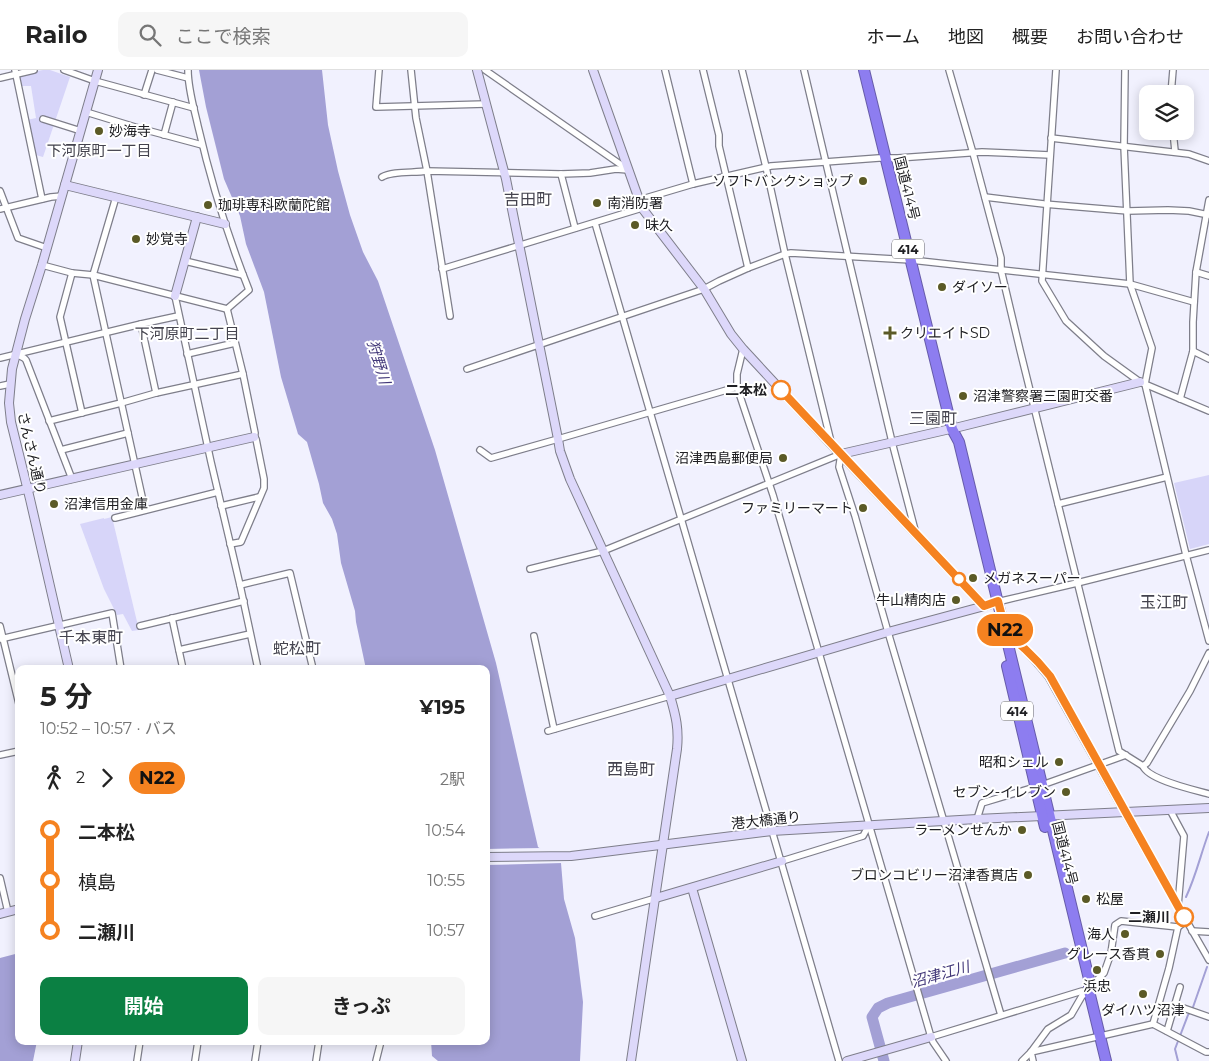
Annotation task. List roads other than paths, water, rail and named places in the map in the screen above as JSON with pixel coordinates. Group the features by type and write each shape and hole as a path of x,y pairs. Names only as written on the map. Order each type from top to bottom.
{"highway":[{"name":"国道414号","path":"864,70 952,428 952,444 992,604 1002,630 1083,982 1089,991 1106,1061"}],"street":[{"path":"0,78 16,72 34,70"},
{"path":"64,70 95,81 194,108"},
{"name":"さんさん通り","path":"68,665 10,422 9,403 10,384 25,319 98,70"},
{"path":"144,95 152,70"},
{"path":"157,70 188,78"},
{"path":"188,70 202,145 225,224 249,290 227,308"},
{"path":"379,70 376,107 486,104"},
{"path":"411,70 414,106 427,171 450,316"},
{"path":"477,70 504,172 520,244 560,451 567,472 670,696 676,717 677,749 632,1061"},
{"path":"485,70 628,170"},
{"path":"593,70 641,204 704,289 731,334 916,534 992,604"},
{"path":"665,70 693,184"},
{"path":"703,70 748,268"},
{"path":"742,70 831,444"},
{"path":"804,70 892,442 916,534"},
{"path":"949,70 1001,258 1002,270 1034,407 1119,751 1143,766 1144,770 1154,777 1209,794"},
{"path":"1056,70 1042,281 1066,321 1104,356 1142,383 1209,411"},
{"path":"1125,70 1124,146 1130,284 1152,348 1142,383 1209,641"},
{"path":"1172,85 1173,70"},
{"path":"16,72 42,199"},
{"path":"164,135 173,102"},
{"path":"86,112 202,145"},
{"path":"43,119 80,130"},
{"path":"1051,138 1189,154 1209,161"},
{"path":"1174,140 1175,152"},
{"path":"442,269 595,222 693,184 766,167 982,152 1050,155"},
{"path":"382,177 386,174 427,171 561,174 590,173 616,169 628,170"},
{"path":"561,174 575,228"},
{"path":"65,185 225,224"},
{"path":"0,191 3,209 18,238 47,248"},
{"path":"3,209 62,196"},
{"path":"116,198 93,275 145,510"},
{"path":"985,198 1128,211 1189,211 1208,215"},
{"path":"1180,399 1193,351 1196,272 1208,215 1209,200"},
{"path":"197,217 175,296 257,665"},
{"path":"595,222 839,1061"},
{"path":"467,369 704,289 748,268 785,254 911,260 1042,276 1130,284 1194,302"},
{"path":"185,261 243,275"},
{"path":"42,265 72,273 93,275 227,308"},
{"path":"1196,272 1209,276"},
{"path":"72,273 60,317 82,412"},
{"path":"227,308 264,479 264,488 241,542 230,544"},
{"path":"0,358 178,316"},
{"path":"141,324 156,393"},
{"path":"187,354 235,344"},
{"path":"743,349 737,374 737,386 773,495 931,1037 946,1061"},
{"path":"1193,351 1209,359"},
{"path":"16,354 26,360 72,479"},
{"path":"49,421 156,393 242,374"},
{"path":"530,568 603,551 841,454 1142,383"},
{"path":"0,386 10,384"},
{"path":"480,450 491,458 558,440 737,386"},
{"path":"61,450 128,433"},
{"path":"0,495 254,437"},
{"path":"841,454 838,467 855,516 1001,1015"},
{"path":"1058,504 1167,477"},
{"path":"115,518 218,492"},
{"path":"221,506 259,497"},
{"path":"534,636 551,730 888,632 1209,550"},
{"path":"240,585 290,573 312,665"},
{"path":"140,626 244,601"},
{"path":"2,639 112,613 120,665"},
{"path":"172,618 182,665"},
{"path":"0,626 15,689"},
{"path":"1002,630 1025,649 1050,676 1124,812 1209,960"},
{"path":"179,650 250,634"},
{"path":"1143,766 1147,763 1190,691 1209,653"},
{"path":"0,755 15,752"},
{"path":"977,819 982,803 1039,786 1126,755"},
{"name":"港大橋通り","path":"490,857 571,856 772,831 1209,808"},
{"path":"1170,810 1184,836 1178,906"},
{"path":"596,916 782,862 863,836 869,825"},
{"path":"0,878 4,913"},
{"path":"692,888 742,1061"},
{"path":"1022,1061 1047,1030 1071,1015 1082,996 1089,991 1091,986 1104,973 1111,953 1115,925 1121,921 1178,927"},
{"path":"1153,1024 1170,968 1178,927 1186,921"},
{"path":"1192,931 1209,932"},
{"path":"1167,1031 1180,987"},
{"path":"846,1061 1082,991 1089,991"},
{"path":"1175,1005 1209,1017"},
{"path":"1031,1052 1153,1024 1209,1052"},
{"path":"75,1061 77,1045"},
{"path":"137,1061 139,1045"},
{"path":"195,1061 197,1045"},
{"path":"254,1061 257,1045"},
{"path":"316,1061 318,1045"},
{"path":"376,1061 380,1045"},
{"path":"1031,1052 1033,1061"}],"water":[{"name":"狩野川","path":"199,70 322,70 328,125 350,215 363,252 378,281 435,450 496,663 538,847 561,863 564,899 575,938 583,1002 580,1061 438,1061 432,1056 431,1045 490,1045 490,665 365,665 355,611 341,563 337,534 332,519 323,503 307,442 298,434 281,377 264,292 246,244 240,216 224,179"},
{"path":"15,954 15,1045 36,1045 33,1061 0,1061 0,958"}],"waterway":[{"path":"1186,897 1209,832"},
{"name":"沼津江川","path":"884,1061 872,1017 878,1008 888,1003 1065,953"},
{"path":"1178,1061 1175,1049 1188,1015 1192,1010 1207,967"}],"place":[{"name":"妙海寺","path":"99,131"},
{"name":"ソフトバンクショップ","path":"863,181"},
{"name":"南消防署","path":"597,203"},
{"name":"珈琲専科欧蘭陀館","path":"208,205"},
{"name":"味久","path":"635,225"},
{"name":"妙覚寺","path":"136,239"},
{"name":"ダイソー","path":"942,287"},
{"name":"クリエイトSD","path":"890,333"},
{"name":"二本松","path":"781,390"},
{"name":"沼津警察署三園町交番","path":"963,396"},
{"name":"沼津西島郵便局","path":"783,458"},
{"name":"沼津信用金庫","path":"54,504"},
{"name":"ファミリーマート","path":"863,508"},
{"name":"メガネスーパー","path":"973,578"},
{"name":"牛山精肉店","path":"956,600"},
{"name":"昭和シェル","path":"1059,762"},
{"name":"セブン-イレブン","path":"1066,792"},
{"name":"ラーメンせんか","path":"1022,830"},
{"name":"ブロンコビリー沼津香貫店","path":"1028,875"},
{"name":"松屋","path":"1086,899"},
{"name":"二瀬川","path":"1184,917"},
{"name":"海人","path":"1125,934"},
{"name":"グレース香貫","path":"1160,954"},
{"name":"浜忠","path":"1097,970"},
{"name":"ダイハツ沼津","path":"1143,994"}],"district":[{"name":"下河原町一丁目","path":"99,150"},
{"name":"吉田町","path":"528,199"},
{"name":"下河原町二丁目","path":"187,333"},
{"name":"三園町","path":"933,418"},
{"name":"玉江町","path":"1164,602"},
{"name":"千本東町","path":"91,637"},
{"name":"蛇松町","path":"297,648"},
{"name":"西島町","path":"631,769"}]}
